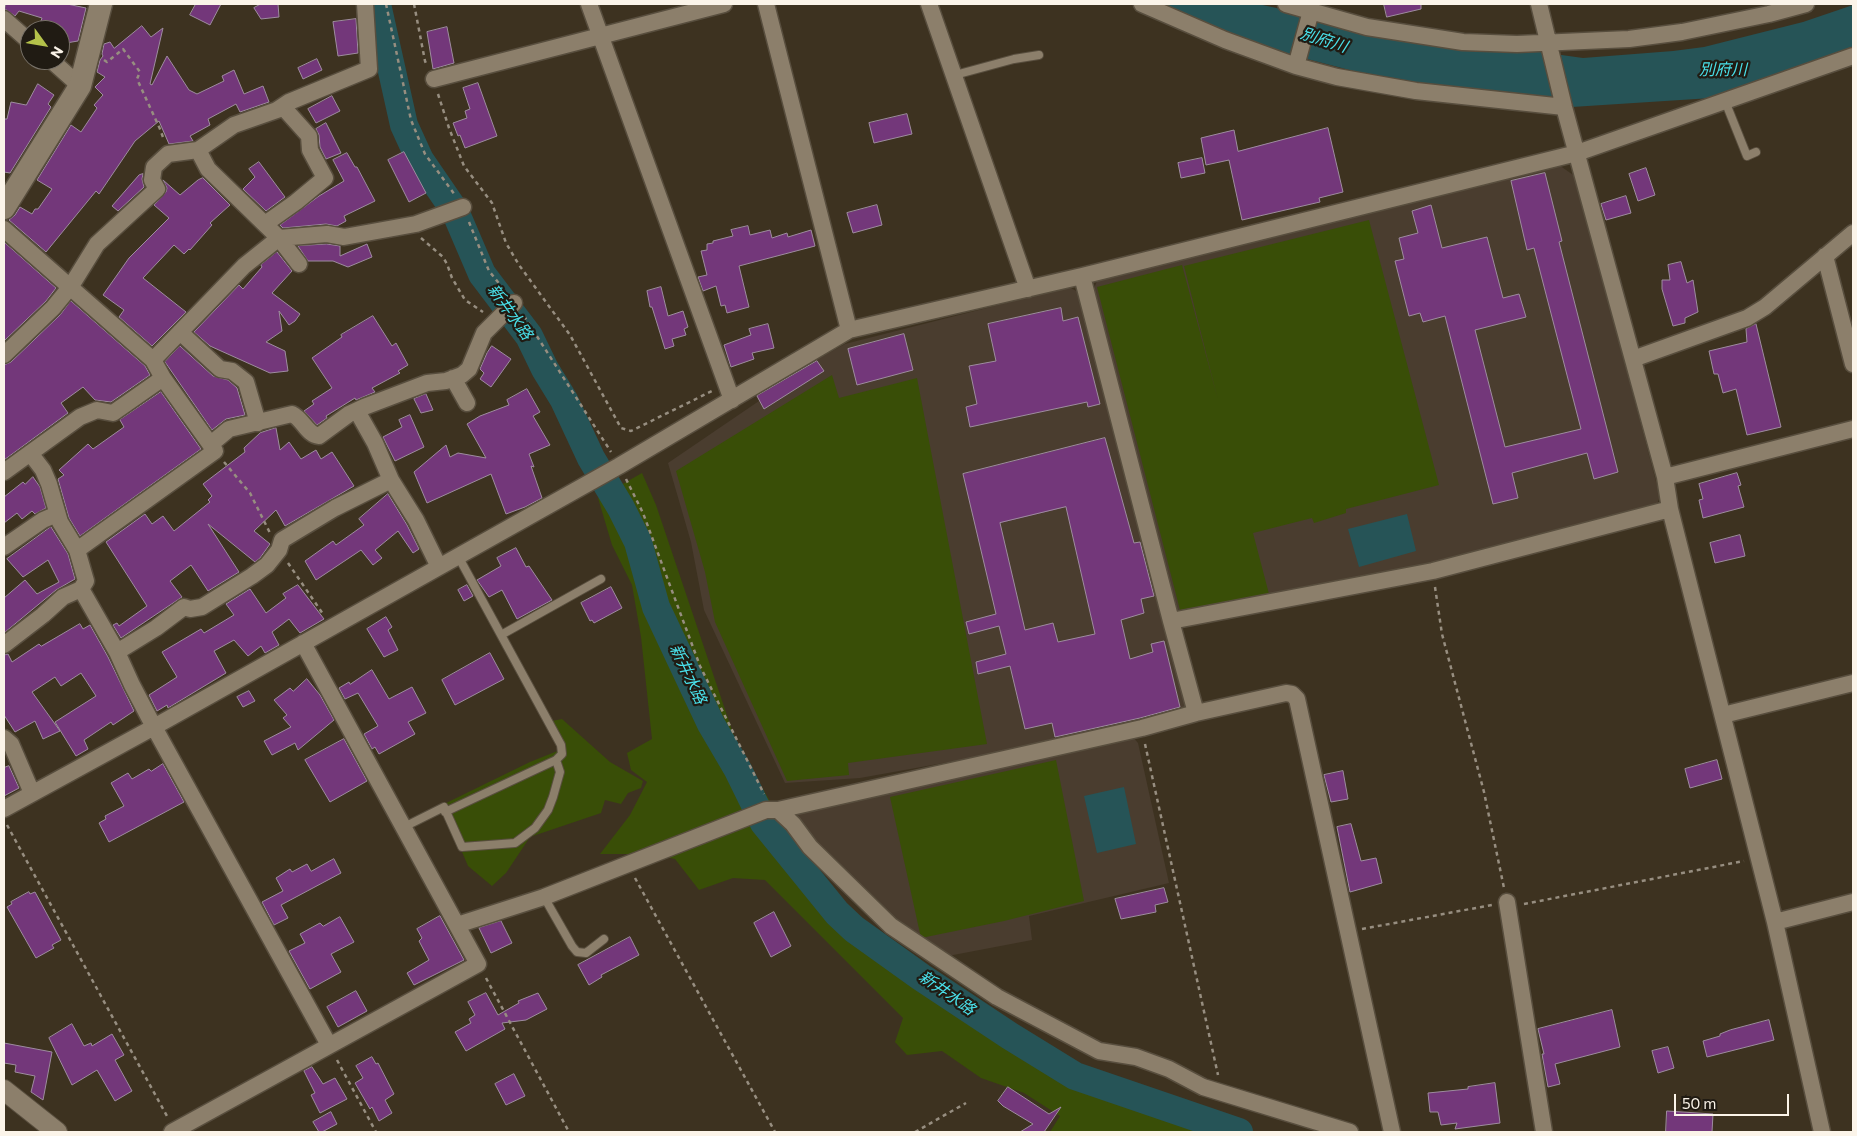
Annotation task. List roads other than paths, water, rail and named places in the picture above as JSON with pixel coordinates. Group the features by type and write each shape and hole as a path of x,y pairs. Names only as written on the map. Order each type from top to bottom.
{"main road":[{"path":"4,208 80,86 101,4"}],"street":[{"path":"4,355 53,308 71,286 97,244 157,189 152,180 154,167 168,154 198,150 234,125 283,107 289,102 369,69 364,4"},
{"path":"589,4 729,392"},
{"path":"434,79 724,4"},
{"path":"766,4 849,330"},
{"path":"929,4 1028,288"},
{"path":"1142,4 1225,40 1296,66 1337,77 1416,91 1563,104"},
{"path":"1286,4 1367,27 1463,42 1550,46 1682,32 1769,14 1806,4"},
{"path":"1539,4 1563,104 1665,477 1670,510 1775,922 1822,1132"},
{"path":"1296,66 1311,11"},
{"path":"4,19 20,33"},
{"path":"4,809 619,466 729,392 849,330 1082,276 1577,153 1853,56"},
{"path":"62,70 80,86"},
{"path":"265,224 325,178 310,150 309,136 283,107"},
{"path":"198,150 208,169 279,238 299,264"},
{"path":"153,360 244,266 279,238 327,234 344,237 416,224 463,207"},
{"path":"4,229 153,360 163,378 213,448"},
{"path":"1633,359 1747,318 1765,307 1853,233"},
{"path":"1825,256 1853,364"},
{"path":"1082,276 1196,713"},
{"path":"77,550 213,448 229,429 292,414 296,416 312,435 319,436 357,411 427,383 446,381 462,374 468,369 484,333 514,303"},
{"path":"180,332 220,368 232,371 246,382 258,423"},
{"path":"4,472 80,417 97,410 113,413 163,378"},
{"path":"453,378 467,403"},
{"path":"357,411 375,443 391,480 416,520 439,567"},
{"path":"1665,477 1853,429"},
{"path":"4,645 64,597 80,588 86,581 77,550 57,514 43,470 30,453"},
{"path":"117,652 156,628 184,607 190,609 202,607 252,576 267,564 279,550 282,540 335,508 391,480"},
{"path":"1171,621 1433,571 1670,510"},
{"path":"4,547 43,520 57,514"},
{"path":"80,588 117,652 154,727 329,1045"},
{"path":"174,1132 478,964 303,643"},
{"path":"1723,716 1853,683"},
{"path":"456,925 544,897 766,810 778,810 1142,728 1196,713 1286,693 1292,694 1297,699 1392,1132"},
{"path":"4,738 11,744 32,793"},
{"path":"778,810 793,824 810,847 891,926 997,997 1099,1051 1136,1057 1169,1069 1203,1087 1222,1091 1244,1101 1350,1132"},
{"path":"1507,902 1544,1132"},
{"path":"1775,922 1853,902"},
{"path":"4,1090 57,1132"}],"lane":[{"path":"955,75 1014,59 1039,55"},
{"path":"1725,101 1747,156 1756,152"},
{"path":"445,812 556,760 562,754 561,745 458,556"},
{"path":"501,635 601,579"},
{"path":"404,827 444,807 462,848 516,843 535,828 548,810 560,772 556,760"},
{"path":"544,897 577,952 586,953 604,939"}],"water":[{"name":"別府川","path":"1153,4 1258,4 1460,48 1540,52 1583,58 1704,47 1803,22 1853,5 1853,53 1727,97 1572,107 1388,80 1257,46"},
{"path":"1407,514 1416,551 1359,567 1348,529"},
{"path":"1124,787 1136,844 1097,853 1084,796"}],"waterway":[{"name":"新井水路","path":"377,4 404,125 420,160 455,211 482,274 529,336 545,369 564,400 591,458 621,508 638,542 656,607 711,724 738,770 764,823 837,913 854,929 921,977 1010,1036 1075,1076 1239,1132"}]}
